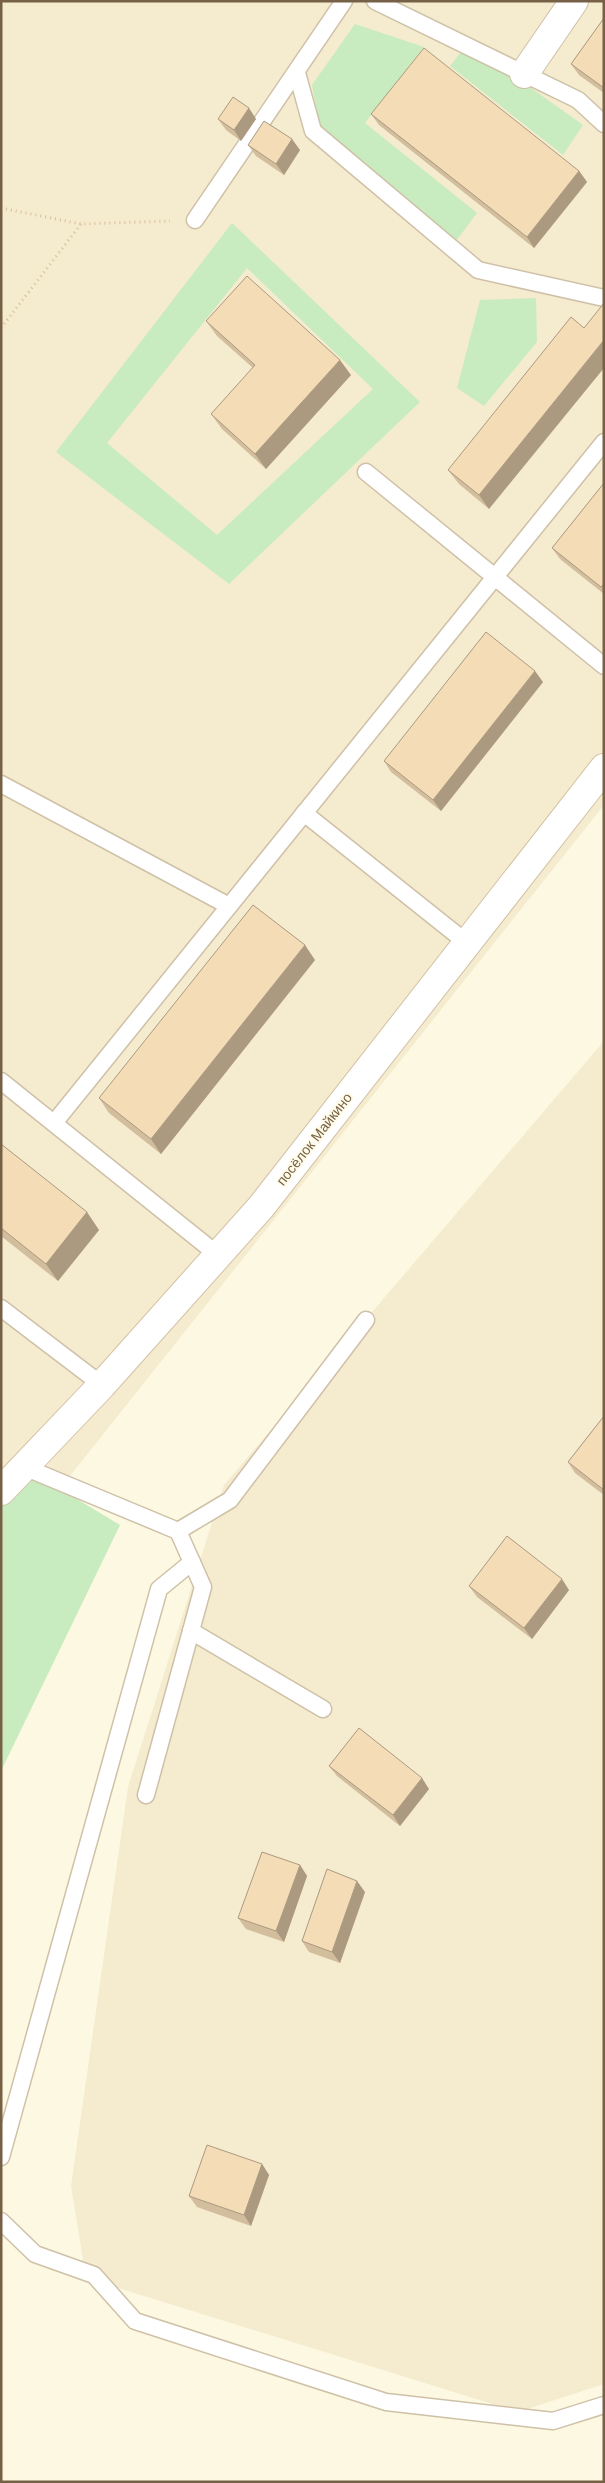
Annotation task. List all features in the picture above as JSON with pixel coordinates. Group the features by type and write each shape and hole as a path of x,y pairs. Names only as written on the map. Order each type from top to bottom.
{"street":[{"path":"524,74 574,1"},
{"name":"посёлок Майкино","path":"1,1491 102,1385 261,1207 604,768"}],"lane":[{"path":"195,220 297,73 344,1"},
{"path":"375,1 578,100 604,124"},
{"path":"297,73 313,130 478,270 604,298"},
{"path":"54,1123 604,442"},
{"path":"366,472 604,666"},
{"path":"1,784 229,906"},
{"path":"304,813 467,942"},
{"path":"1,1081 218,1255"},
{"path":"1,1308 102,1385"},
{"path":"178,1531 230,1500 366,1320"},
{"path":"24,1467 178,1531 203,1587 146,1795"},
{"path":"1,2157 159,1589 192,1562"},
{"path":"191,1631 323,1709"},
{"path":"1,2221 35,2254 94,2275 135,2321 386,2402 553,2421 604,2406"}],"path":[{"path":"1,208 81,224 195,220"},
{"path":"1,328 81,224"}],"shaded area":[{"path":"1,1 604,1 604,805 46,1506 1,1535"},
{"path":"604,1041 604,2384 518,2412 86,2278 71,2186 128,1787 224,1485"}],"green space":[{"path":"355,24 424,47 365,123 477,213 456,241 320,129 312,85"},
{"path":"468,43 583,125 563,155 450,66"},
{"path":"232,223 420,402 229,584 56,452","holes":["247,268 373,389 217,535 107,443"]},
{"path":"536,298 537,342 484,406 457,388 480,300"},
{"path":"24,1467 120,1525 1,1771 1,1491"}],"building":[{"path":"604,18 604,88 571,64"},
{"path":"424,48 579,171 527,237 371,114"},
{"path":"233,97 249,108 234,130 218,119"},
{"path":"264,121 292,139 276,164 248,145"},
{"path":"247,276 340,360 255,454 211,414 255,365 206,321"},
{"path":"604,303 604,340 479,495 448,470 571,317 584,328"},
{"path":"604,483 604,584 601,587 552,548"},
{"path":"486,632 535,671 433,800 384,761"},
{"path":"253,905 305,945 151,1139 99,1098"},
{"path":"1,1144 87,1212 46,1264 1,1228"},
{"path":"604,1416 604,1490 568,1462"},
{"path":"507,1536 562,1579 524,1628 469,1586"},
{"path":"359,1728 422,1778 393,1815 329,1766"},
{"path":"262,1852 300,1865 276,1931 238,1918"},
{"path":"327,1869 357,1881 332,1952 302,1941"},
{"path":"207,2145 262,2164 244,2215 189,2196"}]}
